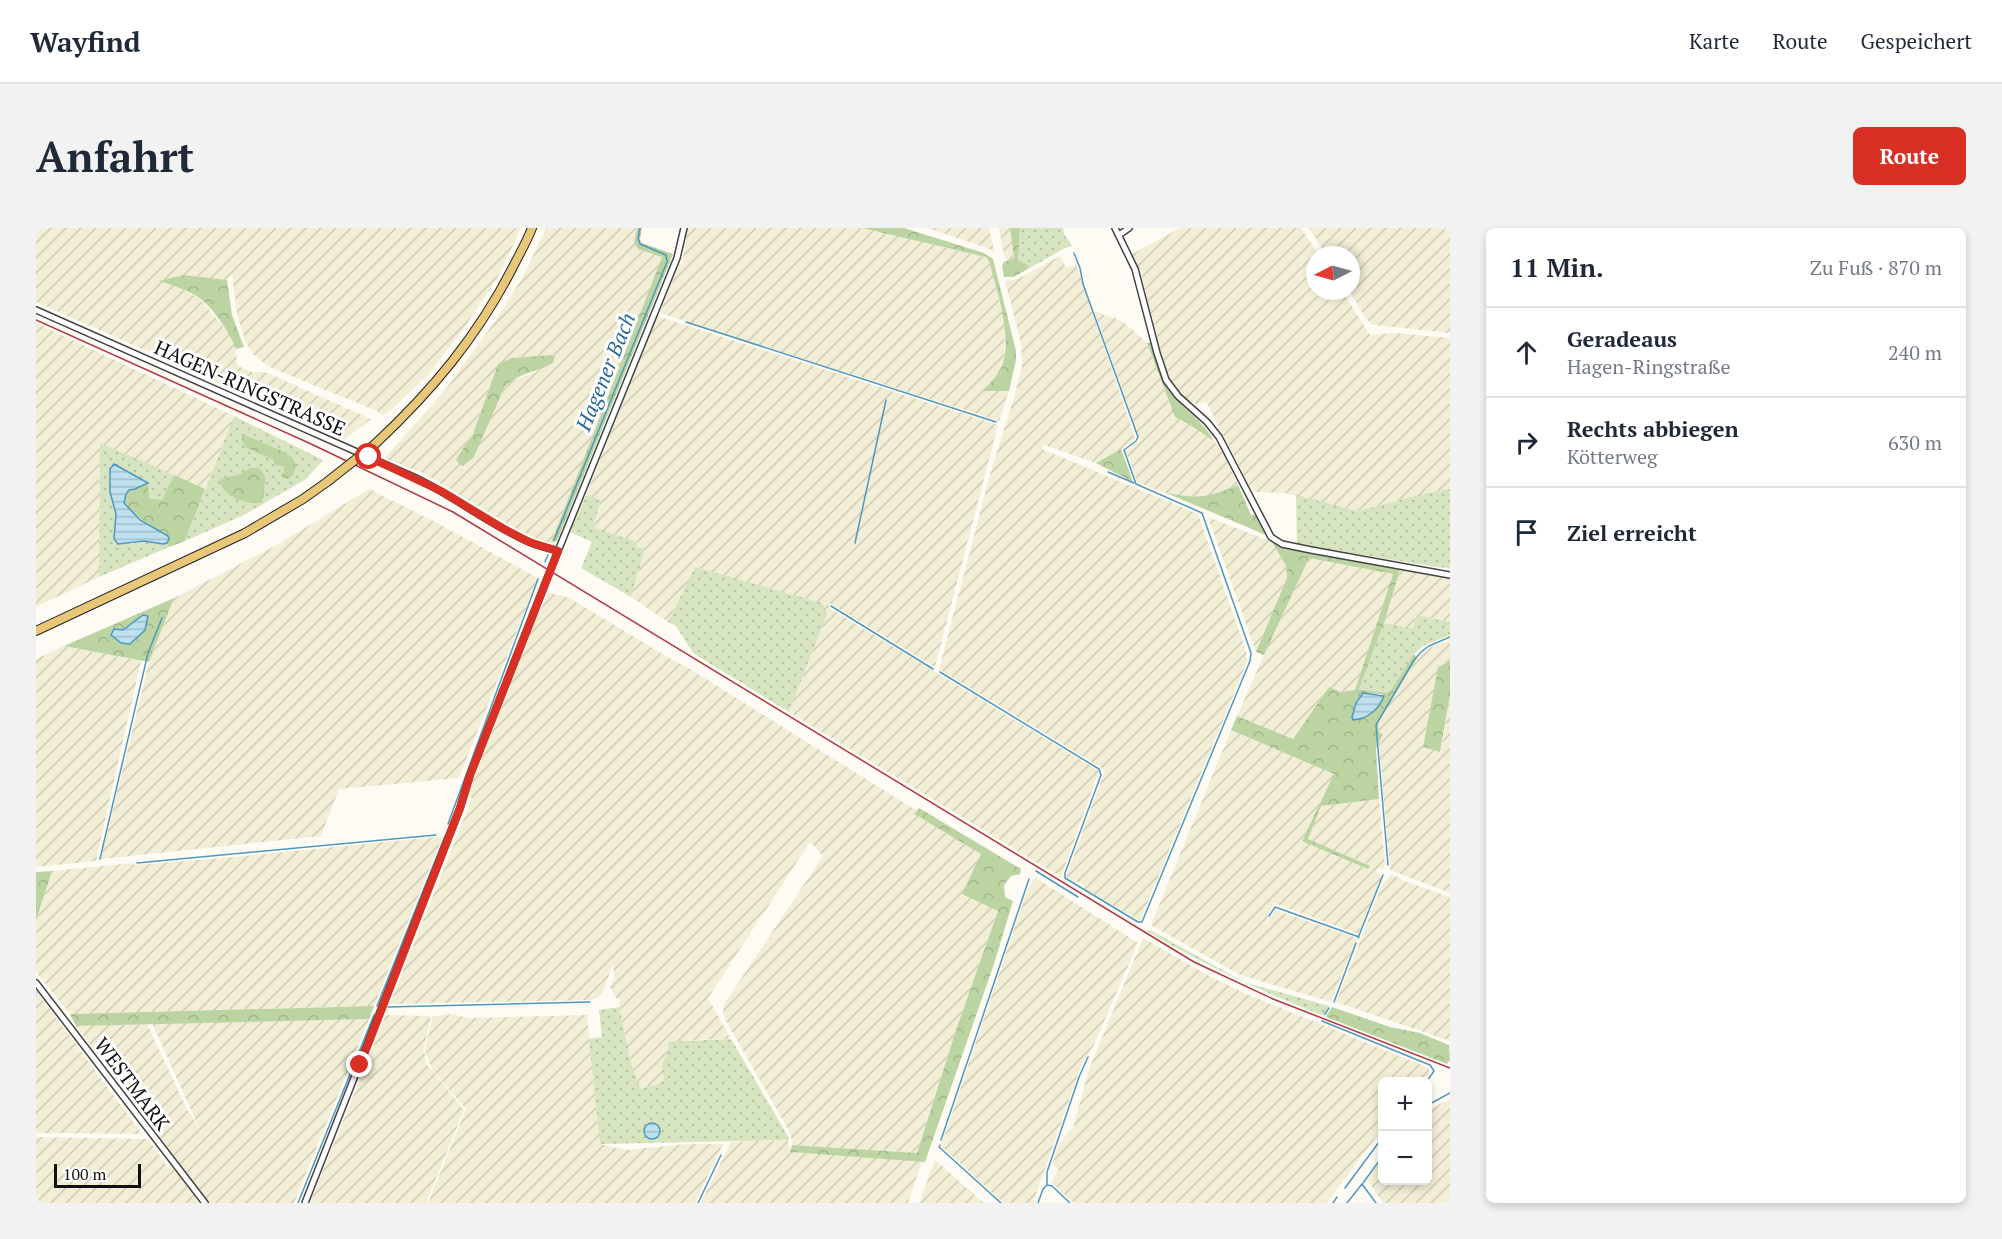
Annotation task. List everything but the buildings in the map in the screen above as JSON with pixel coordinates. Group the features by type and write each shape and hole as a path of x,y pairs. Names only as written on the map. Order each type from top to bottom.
{"main road":[{"path":"36,631 245,533 303,499 374,445 410,412 472,338 505,283 532,228"}],"street":[{"path":"305,1203 558,551 677,258 684,228"},
{"path":"1115,228 1135,269 1166,380 1178,396 1207,422 1219,437 1271,537 1282,543 1311,550 1450,575"},
{"path":"1119,234 1129,228"},
{"name":"HAGEN-RINGSTRASSE","path":"36,310 418,479 529,542 558,551"},
{"name":"WESTMARK","path":"36,983 205,1203"}],"shaded area":[{"path":"36,228 521,228 497,279 462,331 428,375 392,409 382,415 267,366 253,354 245,341 237,314 232,274 227,280 184,275 160,281 176,285 201,300 232,337 236,349 237,365 252,372 265,372 371,419 344,440 172,362 158,352 147,351 36,302"},
{"path":"546,228 637,228 634,243 662,257 551,543 515,528 425,474 385,458 445,390 498,317 524,275","holes":["555,356 536,372 510,381 499,395 474,457 456,459 473,434 498,364 512,358"]},
{"path":"688,228 862,228 986,257 1005,323 1004,361 984,391 1009,391 999,421 660,313 683,258"},
{"path":"927,228 989,228 994,251 979,245"},
{"path":"999,228 1010,228 1014,258 1010,261 1003,251"},
{"path":"1180,228 1301,228 1313,246 1306,246 1306,300 1348,300 1370,335 1395,333 1450,338 1450,489 1358,511 1284,493 1253,492 1206,402 1196,404 1186,399 1167,374 1141,274 1132,254"},
{"path":"1309,228 1450,228 1450,333 1373,325 1367,320 1355,300 1360,300 1360,246 1320,246"},
{"path":"1060,256 1066,268 1076,264 1135,438 1096,463 1044,445 1042,449 1198,514 1247,659 1140,921 1085,889 1082,884 1066,877 1105,770 939,669 991,471 1022,366 1021,343 1005,281 1018,279"},
{"path":"1094,311 1122,321 1147,343 1175,417 1214,441 1222,451 1238,485 1212,496 1189,497 1166,493 1139,483 1126,451 1140,440"},
{"path":"657,316 998,425 935,667 828,604 831,609 1099,771 1061,877 789,712 827,614 696,567 668,622 631,597 645,549 636,547 637,542 593,527 601,500 586,495"},
{"path":"36,323 234,416 205,489 100,444 99,577 36,607"},
{"path":"369,489 538,578 459,778 339,789 321,836 101,859 149,662 174,598 277,545"},
{"path":"1208,517 1272,542 1286,566 1287,578 1256,652"},
{"path":"1309,558 1393,574 1355,690 1341,692 1329,687 1293,739 1237,716"},
{"path":"1400,570 1450,578 1450,622 1416,615 1413,628 1384,623"},
{"path":"548,593 573,600 687,667 917,811 915,815 982,854 998,911 957,1027 917,1153 792,1145 788,1129 723,1013 724,1004 823,856 810,842 708,998 731,1039 692,1040 670,1048 662,1065 664,1080 656,1085 641,1089 632,1066 619,1007 620,999 616,998 610,987 614,977 613,963 603,992 598,998 591,1000 390,1004 472,798 467,794 536,612 539,613"},
{"path":"1450,640 1450,661 1438,667 1423,747 1441,752 1450,695 1450,893 1390,870 1379,744 1383,735 1379,733 1378,722 1417,658 1429,648"},
{"path":"64,646 141,661 96,861 36,867 36,659"},
{"path":"1231,730 1335,774 1302,841 1369,865 1307,840 1321,806 1379,799 1385,865 1383,870 1378,868 1376,872 1382,876 1358,934 1274,903 1268,915 1266,925 1275,910 1357,938 1331,1002 1240,975 1151,925"},
{"path":"442,838 374,1006 70,1014 36,972 36,920 52,871 133,863 134,865 224,858"},
{"path":"1392,874 1404,881 1450,897 1450,1041 1336,1002 1382,885"},
{"path":"1036,878 1138,943 1094,1045 1081,1066 1033,1203 1004,1203 941,1146 1028,888"},
{"path":"1143,938 1244,993 1429,1068 1429,1074 1426,1077 1378,1077 1378,1135 1326,1203 1074,1203 1051,1182 1059,1170 1052,1164 1058,1146 1073,1128 1089,1069"},
{"path":"36,990 43,1000 142,1134 36,1133"},
{"path":"453,1014 468,1018 587,1015 600,1144 626,1150 686,1144 723,1144 695,1203 428,1203 466,1109 433,1071 425,1048 433,1016"},
{"path":"386,1015 431,1016 424,1048 426,1063 464,1110 426,1203 310,1203"},
{"path":"369,1019 294,1203 210,1203 76,1026 147,1024 186,1107 199,1128 152,1023"},
{"path":"1450,1099 1450,1203 1383,1203 1367,1180 1378,1165 1378,1185 1432,1185 1432,1108"},
{"path":"36,1137 148,1139 168,1168 172,1167 200,1203 36,1203"},
{"path":"788,1140 790,1152 922,1161 908,1203 701,1203 731,1142"},
{"path":"935,1160 984,1203 919,1203"}],"green space":[{"path":"637,228 642,228 640,240 642,243 673,254 557,541 551,543 662,257 638,249 634,243"},
{"path":"862,228 904,228 984,253 993,259 1016,351 1009,391 983,391 1001,368 1005,347 1002,310 986,257"},
{"path":"1010,228 1020,228 1018,260 1028,265 1028,269 1013,277 1004,277 1002,266 1004,262 1014,258"},
{"path":"1020,228 1063,228 1072,246 1028,269 1028,265 1018,260"},
{"path":"184,275 227,280 232,315 244,347 236,349 221,322 201,299 180,288 158,281"},
{"path":"1147,343 1152,343 1161,374 1170,392 1203,425 1214,441 1175,417"},
{"path":"555,356 553,363 514,379 504,388 474,457 463,466 459,464 456,459 473,434 498,364 512,358"},
{"path":"234,416 323,460 306,479 244,515 185,541"},
{"path":"245,435 292,457 296,466 293,475 288,479 283,478 281,475 284,472 284,466 274,465 274,460 245,447 241,439"},
{"path":"100,443 174,475 162,500 149,498 111,479 110,492 116,514 114,539 133,544 144,541 167,543 169,547 99,577"},
{"path":"1121,449 1133,482 1096,463"},
{"path":"250,468 259,468 265,476 264,497 259,503 234,498 225,491 219,480 240,474"},
{"path":"174,475 205,489 185,541 169,547 167,543 169,539 135,515 124,503 129,490 148,483 149,498 162,500"},
{"path":"1238,485 1251,515 1257,514 1266,535 1166,493 1203,496"},
{"path":"1450,489 1450,568 1297,544 1296,495 1358,511"},
{"path":"586,495 601,500 593,527 637,542 636,547 645,549 631,597 581,568 592,542 570,532"},
{"path":"1272,542 1303,551 1400,570 1384,623 1359,690 1389,693 1414,654 1417,658 1378,722 1379,733 1383,734 1376,749 1379,799 1321,806 1308,839 1370,866 1368,869 1302,841 1334,774 1231,730 1237,716 1293,739 1329,687 1341,692 1355,690 1393,574 1309,558 1264,655 1256,652 1287,578 1286,566","holes":["1363,693 1382,694 1384,698 1376,709 1352,717 1356,703"]},
{"path":"695,567 822,603 827,614 789,712 693,653 676,626 668,622"},
{"path":"174,598 149,662 64,646"},
{"path":"1416,615 1450,622 1450,635 1423,646 1414,654 1389,693 1359,691 1384,623 1413,628"},
{"path":"1450,661 1450,695 1440,752 1423,747 1438,667"},
{"path":"919,808 1021,869 1020,874 1011,876 1004,885 1005,897 1013,901 994,964 925,1162 790,1152 792,1145 917,1153 957,1027 998,911 962,894 981,854 914,814"},
{"path":"52,871 36,920 36,872"},
{"path":"1147,931 1152,931 1244,982 1212,967"},
{"path":"1244,982 1329,1006 1324,1016"},
{"path":"374,1006 369,1019 76,1026 70,1014"},
{"path":"619,1007 632,1066 641,1089 664,1080 662,1065 669,1048 668,1042 731,1039 789,1138 788,1140 600,1144 589,1039 602,1037 599,1010"},
{"path":"1332,1007 1390,1027 1420,1033 1449,1045 1450,1060 1447,1064 1326,1017"}],"water":[{"path":"114,464 148,483 129,490 124,503 140,520 168,536 167,543 144,541 118,544 114,539 116,514 110,492 110,469"},
{"path":"143,615 148,616 145,630 130,644 121,643 111,635 114,629 123,630"},
{"path":"1363,693 1384,696 1372,712 1363,718 1353,720 1356,703"},
{"path":"649,1123 655,1123 660,1131 658,1137 649,1139 644,1134 644,1128"}],"waterway":[{"name":"Hagener Bach","path":"554,540 667,262 666,255 640,244 638,238 640,228"},
{"path":"940,672 1099,769 1101,775 1065,878 1138,922 1142,922 1250,661 1251,653 1202,513 1136,484 1124,450 1138,437 1074,253"},
{"path":"686,322 996,422"},
{"path":"855,543 886,400"},
{"path":"1108,472 1134,483"},
{"name":"Hagener Bach","path":"545,562 548,555"},
{"name":"Hagener Bach","path":"448,824 538,579"},
{"path":"831,606 933,669"},
{"path":"100,859 148,653 162,618"},
{"path":"1388,865 1376,725 1414,660 1429,646 1450,637"},
{"path":"137,863 436,835"},
{"name":"Hagener Bach","path":"377,1006 445,836"},
{"path":"1036,871 1078,897"},
{"path":"1358,938 1383,875"},
{"path":"941,1140 1029,879"},
{"path":"1269,916 1275,907 1359,937"},
{"path":"1334,1002 1356,943"},
{"path":"388,1007 590,1002"},
{"path":"1325,1014 1329,1008"},
{"name":"Hagener Bach","path":"298,1203 374,1015"},
{"path":"1322,1021 1430,1065 1434,1071 1430,1077"},
{"path":"1047,1185 1047,1172 1088,1057"},
{"path":"1432,1103 1450,1093"},
{"path":"1345,1188 1378,1143"},
{"path":"940,1145 939,1147 1001,1203"},
{"path":"698,1203 721,1155"},
{"path":"1363,1183 1378,1162"},
{"path":"1347,1203 1362,1184 1376,1203"},
{"path":"1038,1203 1047,1185 1052,1186 1070,1203"},
{"path":"1333,1203 1337,1197"}],"railway":[{"path":"36,320 309,443 453,512 1194,962 1273,999 1450,1068"}],"route":[{"path":"360,1065 558,551 529,542 441,491 369,457"}]}
